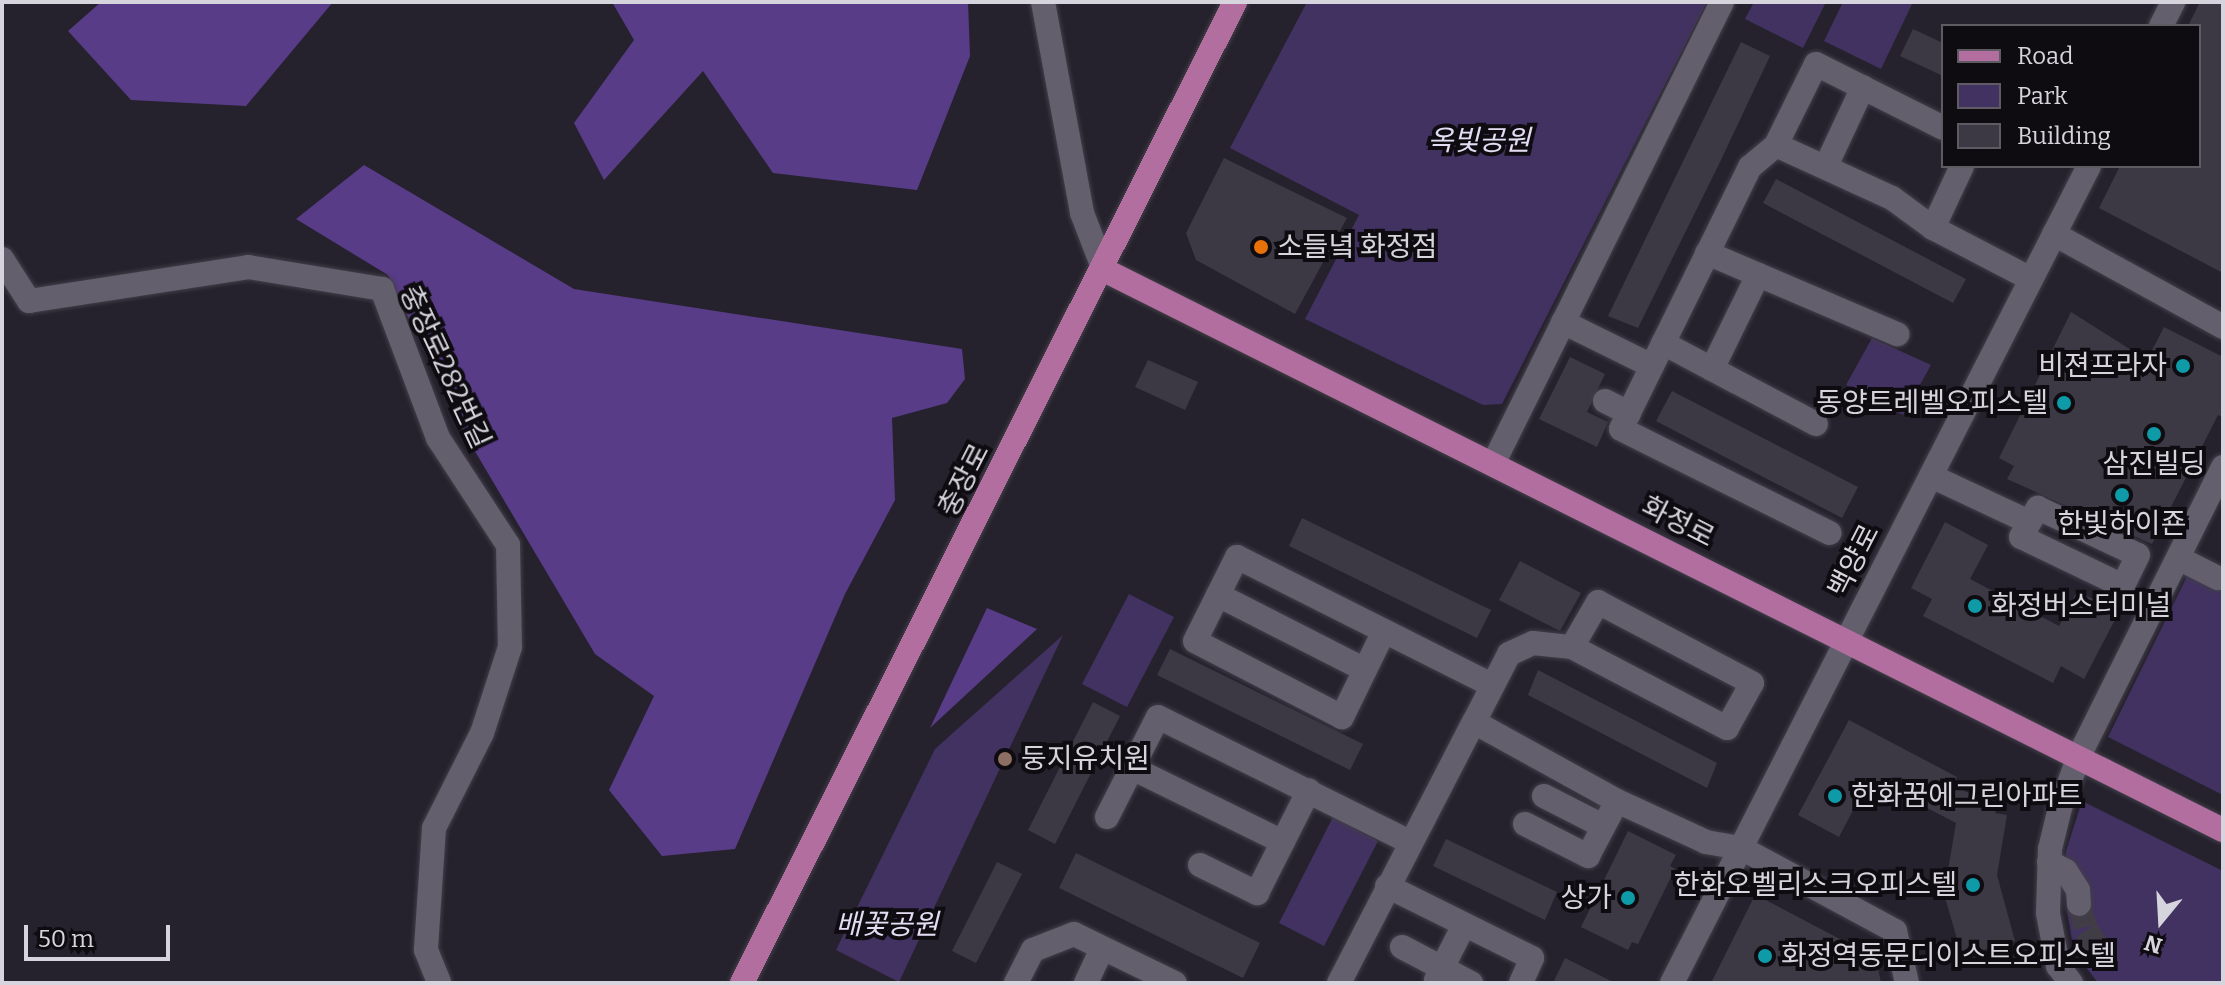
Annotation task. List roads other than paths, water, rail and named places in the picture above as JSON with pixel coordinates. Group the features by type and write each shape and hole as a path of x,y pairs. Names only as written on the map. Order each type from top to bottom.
{"main road":[{"name":"충장로","path":"742,983 1104,270 1235,2"},
{"name":"화정로","path":"1104,270 1494,462 2223,830"}],"street":[{"path":"1043,2 1082,213 1104,270"},
{"path":"1494,462 1722,2"},
{"path":"2162,24 2173,2"},
{"path":"1830,533 1621,429 1750,167 1776,145 1816,64 1941,127"},
{"path":"1826,166 1863,87"},
{"path":"1776,145 1892,198 1933,228 2031,279"},
{"path":"1933,228 1961,168"},
{"name":"백양로","path":"1672,983 2088,168"},
{"path":"2054,234 2223,327"},
{"path":"1707,253 1897,334"},
{"name":"충장로282번길","path":"2,259 29,301 248,267 382,289 438,438 508,545 510,647 482,733 434,828 426,950 439,983"},
{"path":"1712,369 1758,275"},
{"path":"1563,322 1652,366"},
{"path":"1663,343 1816,424"},
{"path":"1605,401 1629,413"},
{"path":"2071,983 2058,966 2051,939 2049,862 2079,756 2223,467"},
{"path":"1931,476 2029,522"},
{"path":"1384,631 1342,717 1195,641 1237,557 1492,685"},
{"path":"2178,558 2218,578"},
{"path":"1218,595 1365,670"},
{"path":"1339,983 1509,654 1533,643 1572,647 1727,728 1752,683 1598,602 1572,647"},
{"path":"1107,817 1158,717 1410,842"},
{"path":"1474,722 1617,801 1706,842 1741,848 1895,931 1907,983"},
{"path":"1132,768 1283,842"},
{"path":"1200,865 1257,893 1309,790"},
{"path":"1544,796 1603,826"},
{"path":"1525,824 1588,856 1617,801"},
{"path":"2049,862 2066,871 2078,890 2079,904"},
{"path":"1387,886 1532,958 1521,983"},
{"path":"1438,976 1464,925"},
{"path":"1016,983 1033,950 1074,934 1175,983"},
{"path":"1402,947 1438,976 1471,983"},
{"path":"1086,983 1102,948"}],"tunnel":[{"path":"2079,904 2086,930 2103,954"}],"place":[{"name":"소들녘 화정점","path":"1261,247"},
{"name":"비젼프라자","path":"2183,366"},
{"name":"동양트레벨오피스텔","path":"2064,403"},
{"name":"삼진빌딩","path":"2154,434"},
{"name":"한빛하이죤","path":"2122,495"},
{"name":"화정버스터미널","path":"1975,606"},
{"name":"둥지유치원","path":"1005,759"},
{"name":"한화꿈에그린아파트","path":"1835,796"},
{"name":"한화오벨리스크오피스텔","path":"1973,885"},
{"name":"상가","path":"1628,898"},
{"name":"화정역동문디이스트오피스텔","path":"1765,956"}],"park label":[{"name":"옥빛공원","path":"1479,141"},
{"name":"배꽃공원","path":"887,925"}]}
